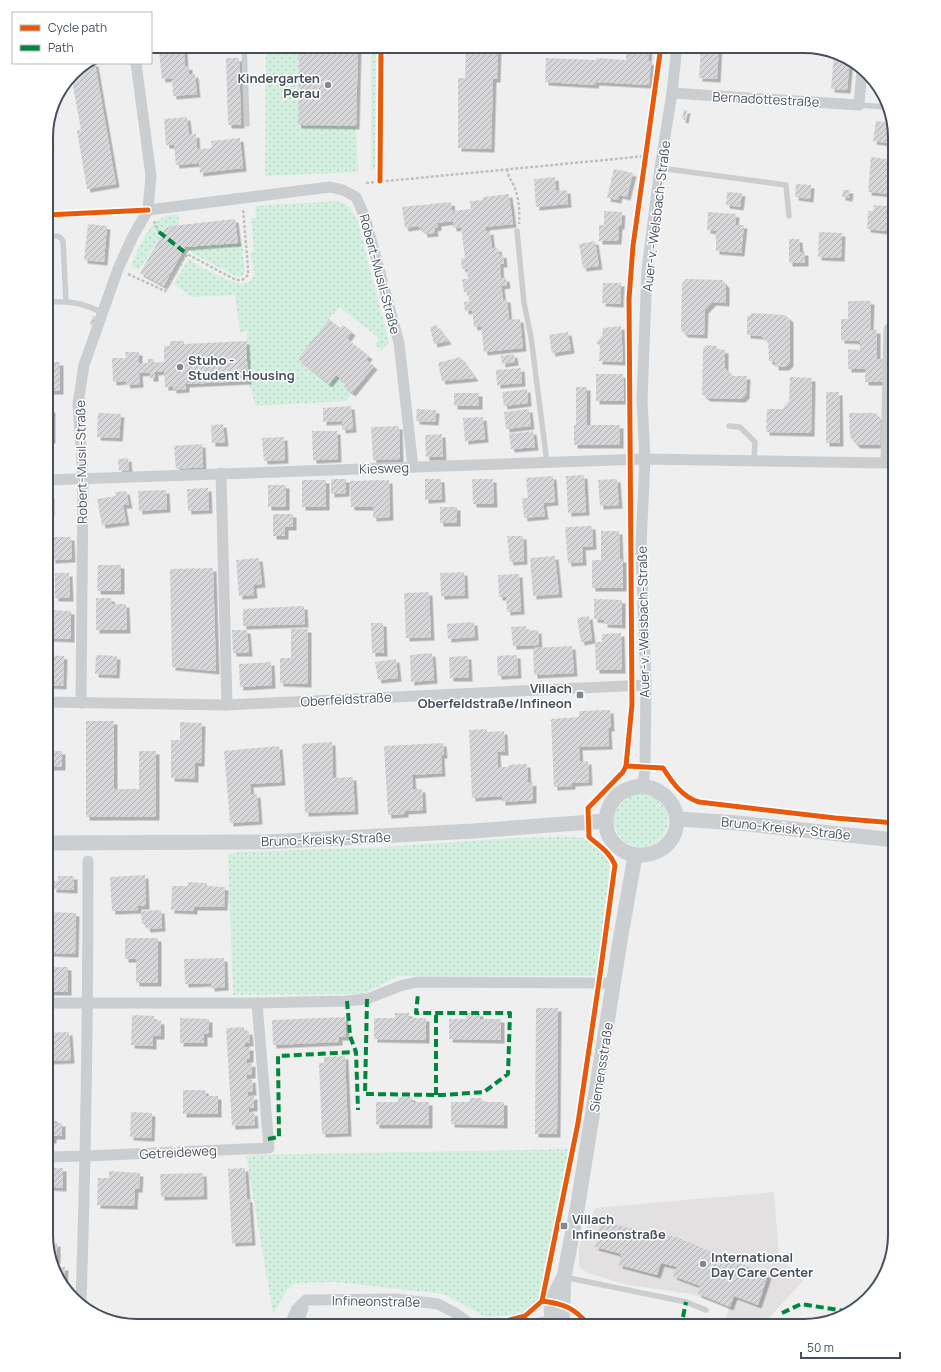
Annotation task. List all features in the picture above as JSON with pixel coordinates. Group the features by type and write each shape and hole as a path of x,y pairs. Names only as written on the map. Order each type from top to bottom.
{"street":[{"name":"Auer-v.-Welsbach-Straße","path":"643,786 646,685 641,546 645,458 642,400 647,269 677,53"},
{"name":"Robert-Musil-Straße","path":"81,703 82,478 78,404 84,365 118,269 133,236 148,210 151,176 136,64"},
{"path":"859,105 861,75"},
{"name":"Bernadottestraße","path":"672,93 859,105"},
{"name":"Robert-Musil-Straße","path":"148,210 185,204 330,187 343,190 356,197 365,217 399,343 413,467"},
{"path":"645,458 886,462 888,418"},
{"name":"Kiesweg","path":"53,480 547,463 645,458"},
{"path":"221,473 227,705"},
{"name":"Oberfeldstraße","path":"53,702 227,705 646,685"},
{"path":"643,786 662,793 675,809 678,818 671,839 663,848 652,854 636,856 619,848 612,840 605,821 607,811 612,802 620,793 631,788 643,786"},
{"name":"Bruno-Kreisky-Straße","path":"678,818 738,822 888,839"},
{"name":"Bruno-Kreisky-Straße","path":"53,843 266,842 458,832 605,821"},
{"name":"Siemensstraße","path":"556,1319 551,1302 564,1277 578,1204 621,935 636,856"},
{"path":"79,1296 86,1156 88,860"},
{"path":"53,1003 257,1003 347,1001 367,999 400,986 417,982 614,983"},
{"name":"Getreideweg","path":"53,1157 269,1148 257,1003"},
{"name":"Infineonstraße","path":"306,1300 396,1299 438,1304 463,1319"},
{"path":"292,1319 296,1310 306,1300"},
{"path":"300,1319 306,1300"}],"lane":[{"path":"244,53 247,124"},
{"name":"Bernadottestraße","path":"859,105 883,107"},
{"path":"660,168 786,185 789,216"},
{"path":"517,231 524,304 531,338 547,463"},
{"path":"53,236 57,236 63,241 66,301"},
{"path":"53,302 75,302 92,307 103,313"},
{"path":"729,426 740,427 755,442 754,460"},
{"path":"564,1277 686,1302 706,1310"}],"path":[{"path":"380,181 381,53"},
{"path":"644,163 647,148"},
{"path":"366,183 646,156"},
{"path":"507,169 508,176 514,186 519,203 517,231"},
{"path":"118,269 165,291 187,254 236,280 242,280 248,275 248,268 242,198"}],"shaded area":[{"path":"774,1192 779,1256 803,1281 768,1319 726,1319 729,1307 691,1294 628,1285 588,1273 579,1267 579,1246 595,1208"}],"green space":[{"path":"266,53 299,53 298,125 356,126 358,172 265,176"},
{"path":"371,53 376,53 375,169 371,170"},
{"path":"336,201 348,206 357,218 389,343 382,350 375,345 379,338 339,307 298,359 329,384 336,375 346,383 343,386 352,393 346,401 256,406 248,381 247,332 240,333 235,295 191,297 174,284 188,259 213,273 234,282 244,283 250,281 254,274 250,252 254,251 251,218 256,218 255,206"},
{"path":"178,214 180,225 171,226 165,229 139,270 131,266 145,237 155,223 168,215"},
{"path":"242,243 245,272 242,276 237,277 192,253 185,247"},
{"path":"641,793 651,795 660,801 666,810 668,820 666,830 660,839 651,845 641,847 631,845 622,839 616,830 614,820 616,810 622,801 631,795"},
{"path":"512,838 583,838 603,852 609,861 610,870 596,976 398,976 364,994 233,995 228,855 236,852 383,847"},
{"path":"571,1149 547,1290 531,1308 519,1315 486,1317 444,1294 335,1282 295,1283 285,1293 273,1314 246,1155"}],"building":[{"path":"159,53 184,53 185,67 189,66 189,75 195,74 197,94 173,96 172,78 162,79"},
{"name":"Kindergarten Perau","path":"299,53 358,53 356,126 298,125"},
{"path":"466,53 498,53 497,79 493,79 491,149 458,148 458,78 465,78"},
{"path":"626,53 649,53 648,62 651,61 649,85 596,82 595,85 545,82 546,58 596,60 596,58 626,60"},
{"path":"701,53 719,53 717,79 699,78"},
{"path":"226,58 239,58 241,125 228,125"},
{"path":"834,58 849,66 847,90 831,89"},
{"path":"95,64 116,184 87,189 77,131 81,130 72,83 77,77"},
{"path":"684,110 687,110 685,120 682,119"},
{"path":"187,117 189,135 196,134 197,149 212,148 211,141 240,138 243,168 200,173 199,163 176,165 174,145 166,145 164,119"},
{"path":"876,121 886,122 888,143 873,141"},
{"path":"871,157 888,159 888,194 868,192"},
{"path":"614,169 633,173 627,197 619,195 618,200 607,198"},
{"path":"555,177 556,191 567,190 568,204 536,207 534,179"},
{"path":"796,184 811,185 810,199 795,197"},
{"path":"843,190 850,190 849,198 842,197"},
{"path":"727,192 742,193 740,207 726,205"},
{"path":"509,194 513,224 486,227 486,232 490,231 492,249 498,248 499,255 503,254 504,264 500,264 501,278 506,278 507,285 501,286 503,299 507,299 509,320 520,319 523,348 484,352 481,326 474,327 472,310 465,311 464,302 469,301 468,292 464,292 462,279 468,279 467,268 462,269 461,259 465,258 461,227 453,228 453,221 438,223 438,227 434,228 435,233 424,234 423,228 419,229 419,226 405,228 402,207 451,202 452,211 471,209 470,201 483,200 483,197"},
{"path":"874,205 888,206 886,231 867,229 868,211 873,211"},
{"path":"604,211 622,212 618,241 599,241 599,225 604,225"},
{"path":"708,212 736,214 735,225 744,225 741,253 716,251 716,231 707,230"},
{"path":"235,219 238,243 185,247 164,286 140,273 165,229 171,226"},
{"path":"88,224 107,226 104,262 84,260"},
{"path":"819,232 842,233 841,258 818,257"},
{"path":"789,239 799,239 800,252 805,252 805,263 789,263"},
{"path":"595,241 599,266 583,268 579,244"},
{"path":"686,279 722,280 726,285 726,303 713,302 705,310 704,335 685,334 681,330 682,284"},
{"path":"603,283 621,283 620,304 602,303"},
{"path":"848,301 871,301 870,330 877,330 877,359 883,359 883,382 865,382 865,369 848,369 848,349 860,350 860,341 841,340 841,319 848,319"},
{"path":"752,313 785,315 790,319 790,363 786,367 775,367 775,362 769,361 768,342 761,336 747,335 747,317"},
{"path":"93,315 96,317 93,325 90,324"},
{"path":"329,319 340,328 343,325 352,332 347,339 369,356 366,360 374,366 352,393 343,386 346,383 336,375 329,384 298,359"},
{"path":"436,325 448,341 434,344 430,327"},
{"path":"621,326 623,362 599,361 600,346 596,343 602,336 603,328"},
{"path":"568,332 571,350 552,353 549,335"},
{"name":"Stuho - Student Housing","path":"170,341 184,341 184,344 246,341 248,381 186,384 186,389 173,390 173,387 165,387 164,371 155,372 155,378 150,378 150,372 139,373 140,384 127,385 126,381 113,382 112,358 126,358 125,352 139,352 139,363 148,363 148,359 154,359 154,363 164,362 164,346 170,346"},
{"path":"706,345 717,346 717,349 725,350 725,368 733,376 747,376 746,395 742,399 707,398 702,394 703,349"},
{"path":"514,354 515,362 502,364 501,356"},
{"path":"460,357 475,378 442,381 438,363"},
{"path":"53,362 60,362 60,391 53,391"},
{"path":"521,368 522,383 497,385 496,370"},
{"path":"596,374 623,374 624,401 596,401"},
{"path":"790,377 812,378 811,433 766,432 767,409 782,409 789,401"},
{"path":"576,387 587,387 587,425 620,425 620,445 574,445 574,425 576,425"},
{"path":"527,389 528,403 504,406 502,392"},
{"path":"826,392 839,392 840,443 826,443"},
{"path":"454,393 479,393 479,406 454,406"},
{"path":"351,406 353,429 342,430 342,421 323,422 323,408"},
{"path":"417,409 436,410 435,422 416,421"},
{"path":"529,409 531,426 506,429 504,412"},
{"path":"98,413 121,414 119,438 97,437"},
{"path":"849,413 875,413 881,419 880,445 857,445 850,437"},
{"path":"483,417 485,439 465,441 463,418"},
{"path":"223,424 225,443 212,443 211,425"},
{"path":"399,426 400,459 373,460 371,427"},
{"path":"312,431 337,431 338,459 313,460"},
{"path":"533,431 535,447 511,449 509,434"},
{"path":"442,434 443,457 426,457 425,435"},
{"path":"284,437 285,460 264,461 262,438"},
{"path":"202,444 203,467 176,469 174,446"},
{"path":"128,458 129,470 119,471 118,459"},
{"path":"584,475 586,512 568,513 566,476"},
{"path":"553,476 555,502 543,503 545,516 524,518 522,498 528,498 526,478"},
{"path":"331,479 346,479 346,493 331,494"},
{"path":"425,479 441,479 442,499 425,500"},
{"path":"472,479 493,479 494,504 473,504"},
{"path":"617,479 619,505 600,506 598,480"},
{"path":"302,480 326,480 326,507 302,507"},
{"path":"389,480 390,517 373,518 373,507 351,507 350,481"},
{"path":"268,485 286,485 286,507 268,507"},
{"path":"208,488 209,510 188,511 187,489"},
{"path":"166,490 167,509 139,511 138,491"},
{"path":"126,491 129,505 123,505 126,522 102,525 97,499 116,496 115,492"},
{"path":"440,507 457,507 457,523 440,523"},
{"path":"273,514 293,514 293,527 285,527 285,536 273,536"},
{"path":"592,526 593,546 582,547 583,562 568,563 565,527"},
{"path":"601,531 619,531 620,559 623,559 623,588 592,588 592,560 601,560"},
{"path":"507,536 523,536 524,561 510,562"},
{"path":"53,537 71,537 72,559 53,560"},
{"path":"555,556 559,594 533,596 530,558"},
{"path":"259,558 262,584 253,585 254,595 239,596 236,560"},
{"path":"98,565 121,565 121,591 97,591"},
{"path":"213,568 216,671 172,667 170,569"},
{"path":"464,572 465,595 441,596 440,573"},
{"path":"55,573 69,573 70,598 55,598"},
{"path":"519,574 521,611 507,612 506,597 499,597 498,575"},
{"path":"429,592 431,637 406,638 404,593"},
{"path":"96,598 111,598 112,604 126,604 127,630 96,630"},
{"path":"594,599 622,600 622,625 604,624 604,620 594,619"},
{"path":"304,606 305,624 243,626 243,609"},
{"path":"53,610 71,611 71,639 53,638"},
{"path":"589,616 592,640 581,642 577,618"},
{"path":"474,622 475,637 448,639 447,624"},
{"path":"371,623 383,623 384,653 372,653"},
{"path":"526,626 526,631 538,630 539,645 513,646 511,627"},
{"path":"291,629 308,629 308,684 280,683 280,658 291,658"},
{"path":"232,630 247,630 249,653 233,653"},
{"path":"621,633 622,670 596,670 595,642 602,642 602,634"},
{"path":"572,646 574,673 534,675 533,648"},
{"path":"432,653 434,680 411,682 410,655"},
{"path":"53,655 64,656 63,686 53,685"},
{"path":"96,655 117,656 116,675 95,674"},
{"path":"517,655 518,675 498,676 497,656"},
{"path":"468,656 469,678 450,678 449,657"},
{"path":"396,659 398,678 378,680 375,662"},
{"path":"271,662 272,685 240,687 239,664"},
{"path":"610,710 611,728 608,728 609,746 579,747 580,762 588,761 589,782 572,783 572,786 554,787 551,719 579,717 579,711"},
{"path":"86,721 114,721 114,789 139,789 139,751 156,751 156,817 86,817"},
{"path":"180,722 202,723 201,763 195,763 195,779 171,778 171,740 180,740"},
{"path":"487,729 487,732 504,731 505,752 497,752 498,767 527,764 528,783 533,782 533,800 502,802 502,796 472,798 469,730"},
{"path":"332,742 333,778 353,777 355,811 305,813 302,744"},
{"path":"443,743 444,755 441,755 442,773 412,775 413,789 422,789 423,810 405,811 405,814 388,815 384,746"},
{"path":"279,746 282,782 250,784 251,795 257,794 259,821 230,823 224,751"},
{"path":"53,751 62,751 62,767 53,767"},
{"path":"145,875 146,906 138,906 138,910 112,911 110,877"},
{"path":"58,876 74,876 74,890 53,889 53,881 58,881"},
{"path":"188,882 207,883 207,886 225,887 224,907 194,907 194,911 171,910 172,886 188,886"},
{"path":"161,910 162,928 147,929 146,924 142,924 141,911"},
{"path":"53,912 76,913 75,954 53,953"},
{"path":"125,938 158,938 158,983 136,983 136,959 125,959"},
{"path":"224,958 225,987 211,988 211,983 185,984 184,959"},
{"path":"53,967 68,967 68,992 53,992"},
{"path":"536,1008 558,1008 557,1134 535,1134"},
{"path":"395,1013 409,1013 409,1018 426,1018 426,1040 374,1039 374,1018 395,1018"},
{"path":"466,1013 480,1013 480,1019 501,1019 501,1040 449,1039 449,1019 466,1019"},
{"path":"132,1015 154,1016 153,1020 161,1021 161,1036 153,1036 153,1046 131,1045"},
{"path":"345,1017 346,1037 339,1037 339,1042 273,1045 272,1020"},
{"path":"180,1018 209,1019 209,1034 204,1034 204,1043 180,1043"},
{"path":"244,1027 244,1032 249,1031 250,1043 245,1043 245,1047 250,1047 250,1059 246,1059 247,1064 252,1063 252,1075 247,1075 247,1080 252,1079 253,1092 248,1092 248,1097 254,1096 254,1108 249,1108 249,1113 254,1112 255,1125 232,1126 226,1028"},
{"path":"69,1032 71,1060 53,1061 53,1033"},
{"path":"345,1056 348,1133 322,1134 319,1063 324,1063 324,1057"},
{"path":"183,1090 205,1090 206,1096 218,1096 218,1114 183,1114"},
{"path":"398,1097 412,1097 412,1102 429,1102 429,1125 376,1125 376,1102 398,1102"},
{"path":"470,1098 482,1098 482,1102 504,1102 504,1125 451,1124 451,1102 470,1102"},
{"path":"131,1112 152,1113 151,1138 130,1137"},
{"path":"53,1118 54,1123 62,1123 62,1136 53,1136"},
{"path":"53,1168 63,1168 63,1188 53,1187"},
{"path":"245,1168 252,1242 232,1243 228,1169"},
{"path":"109,1171 140,1173 139,1189 135,1189 134,1206 97,1205 98,1178 109,1178"},
{"path":"203,1173 204,1196 161,1197 160,1174"},
{"name":"International Day Care Center","path":"601,1222 676,1237 768,1275 758,1305 734,1296 730,1307 698,1294 700,1286 673,1276 677,1267 661,1263 657,1275 619,1265 621,1254 595,1247"},
{"path":"54,1243 57,1243 57,1260 56,1257"},
{"path":"59,1267 65,1267 64,1278"}],"marked path":[{"path":"159,232 187,254"},
{"path":"367,999 365,1094 443,1095 484,1092 508,1074 510,1013 416,1013 418,994"},
{"path":"347,1001 350,1036 356,1052 358,1110"},
{"path":"436,1013 436,1095"},
{"path":"268,1139 279,1137 278,1056 356,1052"},
{"path":"683,1317 686,1302"},
{"path":"782,1313 801,1304 841,1310"}],"cycle path":[{"path":"380,181 381,53"},
{"path":"626,766 632,704 629,299 633,246 660,53"},
{"path":"53,215 148,210"},
{"path":"514,1319 525,1316 542,1301 578,1123 599,982 615,865 607,853 589,837 588,808 623,772 626,766 663,768 674,784 687,797 699,802 835,818 888,822"},
{"path":"542,1301 564,1305 583,1319"}],"place":[{"name":"Kindergarten Perau","path":"328,85"},
{"name":"Stuho - Student Housing","path":"180,367"},
{"name":"Villach Oberfeldstraße/Infineon","path":"580,695"},
{"name":"Villach Infineonstraße","path":"564,1226"},
{"name":"International Day Care Center","path":"703,1264"}]}
